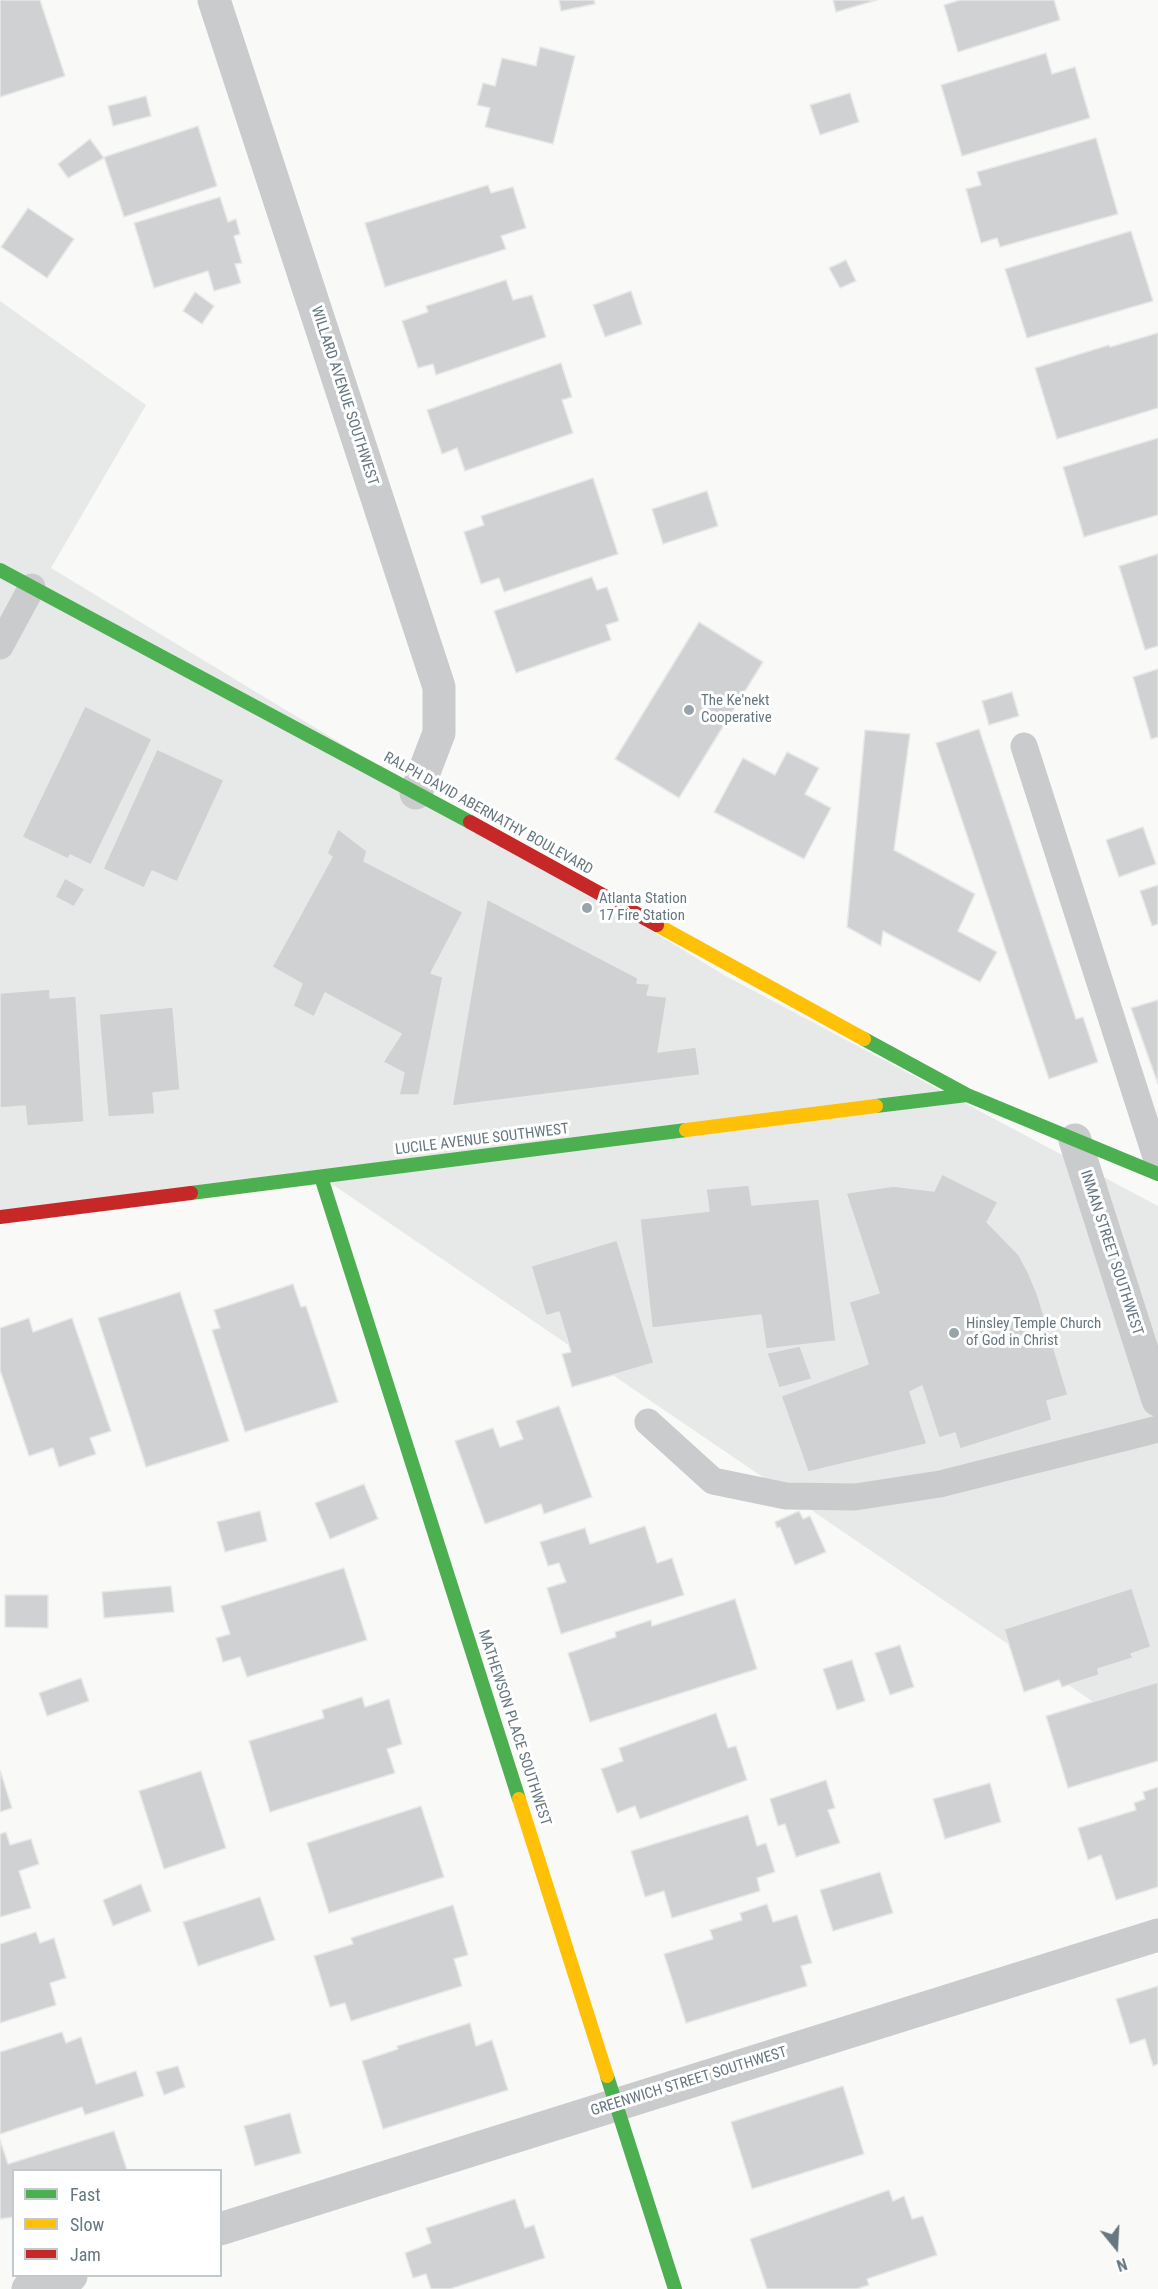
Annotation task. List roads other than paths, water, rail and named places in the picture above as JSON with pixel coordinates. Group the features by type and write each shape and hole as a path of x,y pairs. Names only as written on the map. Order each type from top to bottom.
{"street":[{"name":"WILLARD AVENUE SOUTHWEST","path":"214,0 439,687 439,733 416,793"},
{"name":"RALPH DAVID ABERNATHY BOULEVARD","path":"0,570 416,793 968,1095 1158,1174"},
{"name":"LUCILE AVENUE SOUTHWEST","path":"0,1217 968,1095"},
{"name":"INMAN STREET SOUTHWEST","path":"1075,1140 1158,1400"},
{"name":"MATHEWSON PLACE SOUTHWEST","path":"321,1177 675,2289"},
{"name":"GREENWICH STREET SOUTHWEST","path":"222,2228 1158,1935"},
{"path":"28,2289 68,2277"}],"lane":[{"path":"0,646 32,587"},
{"path":"1023,746 1158,1163"},
{"path":"648,1422 713,1480 786,1496 855,1497 940,1484 1158,1429"}],"place":[{"name":"The Ke'nekt Cooperative","path":"689,710"},
{"name":"Atlanta Station 17 Fire Station","path":"587,908"},
{"name":"Hinsley Temple Church of God in Christ","path":"954,1333"}]}
